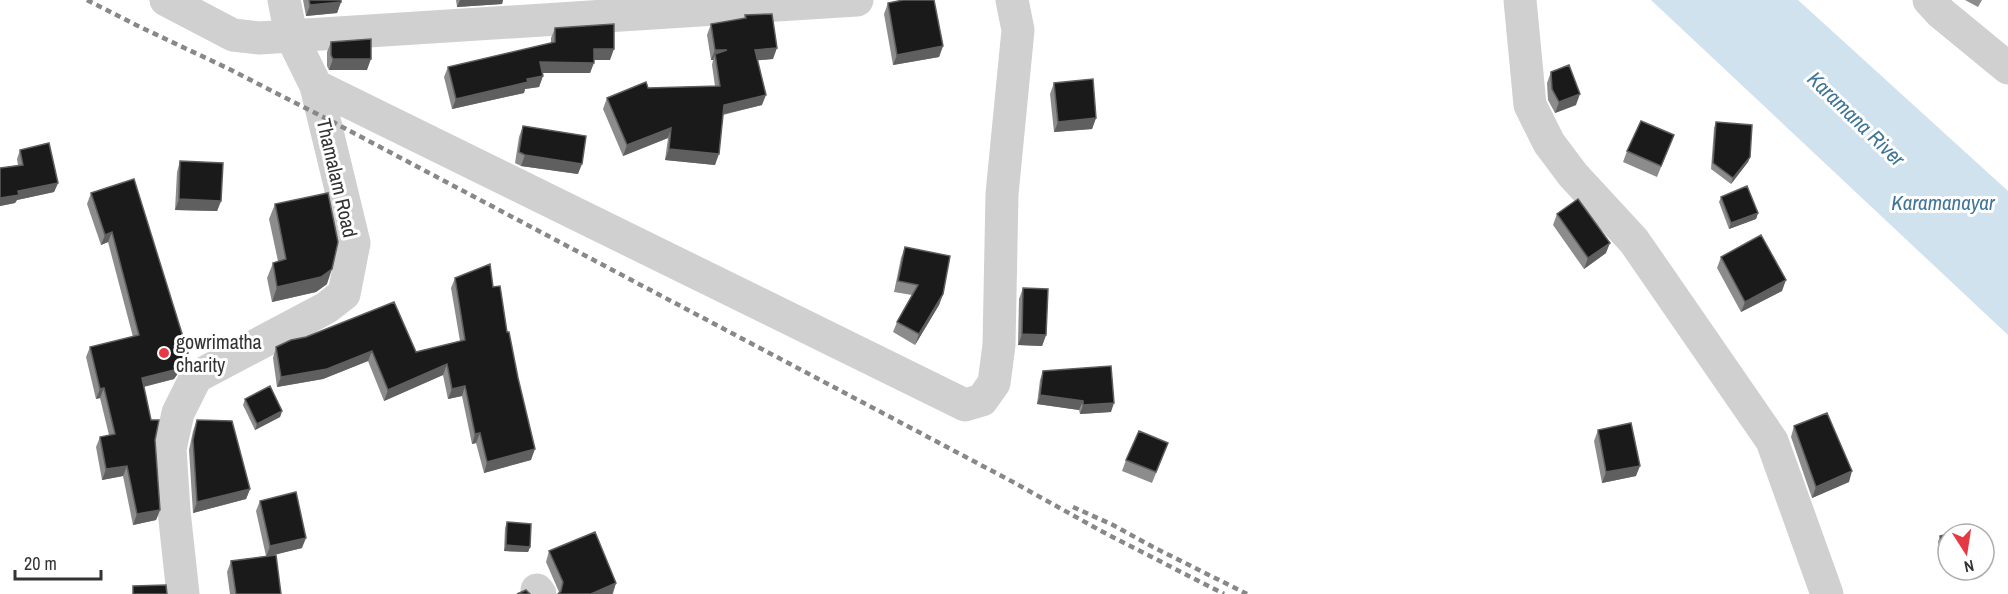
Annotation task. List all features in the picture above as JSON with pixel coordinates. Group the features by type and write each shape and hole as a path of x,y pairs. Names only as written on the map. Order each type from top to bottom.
{"street":[{"path":"166,0 233,35 259,38 857,0"},
{"name":"Thamalam Road","path":"183,594 170,449 178,413 196,377 326,308 344,294 354,243 316,86 291,35 284,0"},
{"path":"316,86 966,405 982,400 994,384 999,345 1002,194 1018,30 1012,0"},
{"path":"1520,0 1530,105 1555,151 1573,175 1634,241 1772,441 1827,594"},
{"path":"1929,0 1941,13 2008,68"}],"water":[{"name":"Karamanayar","path":"1651,0 1798,0 2008,191 2008,335"}],"building":[{"path":"309,0 341,0 341,2 310,5"},
{"path":"903,0 934,0 943,46 897,55 888,3"},
{"path":"772,14 777,48 755,50 766,95 724,105 719,154 669,149 671,128 627,145 607,98 646,82 648,88 720,86 715,54 727,50 715,50 711,24 746,18 745,15"},
{"path":"614,24 614,49 594,49 594,63 540,62 543,76 527,79 528,82 456,99 448,67 555,42 555,28"},
{"path":"371,39 371,59 333,59 331,55 331,42"},
{"path":"1569,65 1580,94 1559,102 1552,89 1551,72"},
{"path":"1093,79 1096,118 1058,122 1054,83"},
{"path":"1641,121 1674,135 1661,166 1627,151"},
{"path":"1716,122 1752,125 1750,157 1733,178 1713,163"},
{"path":"523,126 586,136 582,164 525,155 519,152"},
{"path":"49,143 58,183 18,191 19,195 0,198 0,168 23,165 20,150"},
{"path":"180,161 223,163 221,201 179,199"},
{"path":"134,179 188,353 178,369 142,378 151,420 159,420 155,440 160,510 137,514 127,466 106,469 100,437 115,434 104,388 100,389 90,347 139,335 112,232 105,235 91,193"},
{"path":"1747,186 1758,213 1731,223 1721,197"},
{"path":"328,193 338,242 332,269 321,277 277,287 273,263 286,259 275,204"},
{"path":"1578,199 1610,243 1588,258 1557,214"},
{"path":"1761,235 1786,280 1745,302 1721,257"},
{"path":"905,247 950,256 943,294 919,334 897,322 918,285 898,281"},
{"path":"490,264 493,287 500,286 507,332 509,332 535,449 487,462 480,433 475,434 465,386 452,389 447,364 388,390 372,351 327,369 281,377 276,347 394,302 416,352 465,340 455,278"},
{"path":"1023,288 1048,289 1046,335 1022,334"},
{"path":"1111,366 1114,403 1083,405 1083,401 1040,395 1043,371"},
{"path":"270,386 282,411 257,424 245,399"},
{"path":"1827,413 1852,471 1816,487 1794,426"},
{"path":"197,420 232,421 250,489 197,502 193,440"},
{"path":"1631,423 1640,466 1606,472 1598,430"},
{"path":"1139,431 1168,443 1156,472 1126,460"},
{"path":"296,492 306,538 270,546 260,501"},
{"path":"507,522 531,524 530,547 506,545"},
{"path":"595,532 616,583 591,594 558,594 563,582 549,551"},
{"path":"276,555 281,594 236,594 231,561"},
{"path":"166,585 167,594 133,594 133,586"},
{"path":"526,590 530,594 517,594"}],"railway":[{"path":"87,0 331,121 1013,482 1103,532 1224,594"},
{"path":"1073,507 1247,594"}],"place":[{"name":"gowrimatha charity","path":"164,353"}],"water label":[{"name":"Karamana River","path":"1856,119"}]}
